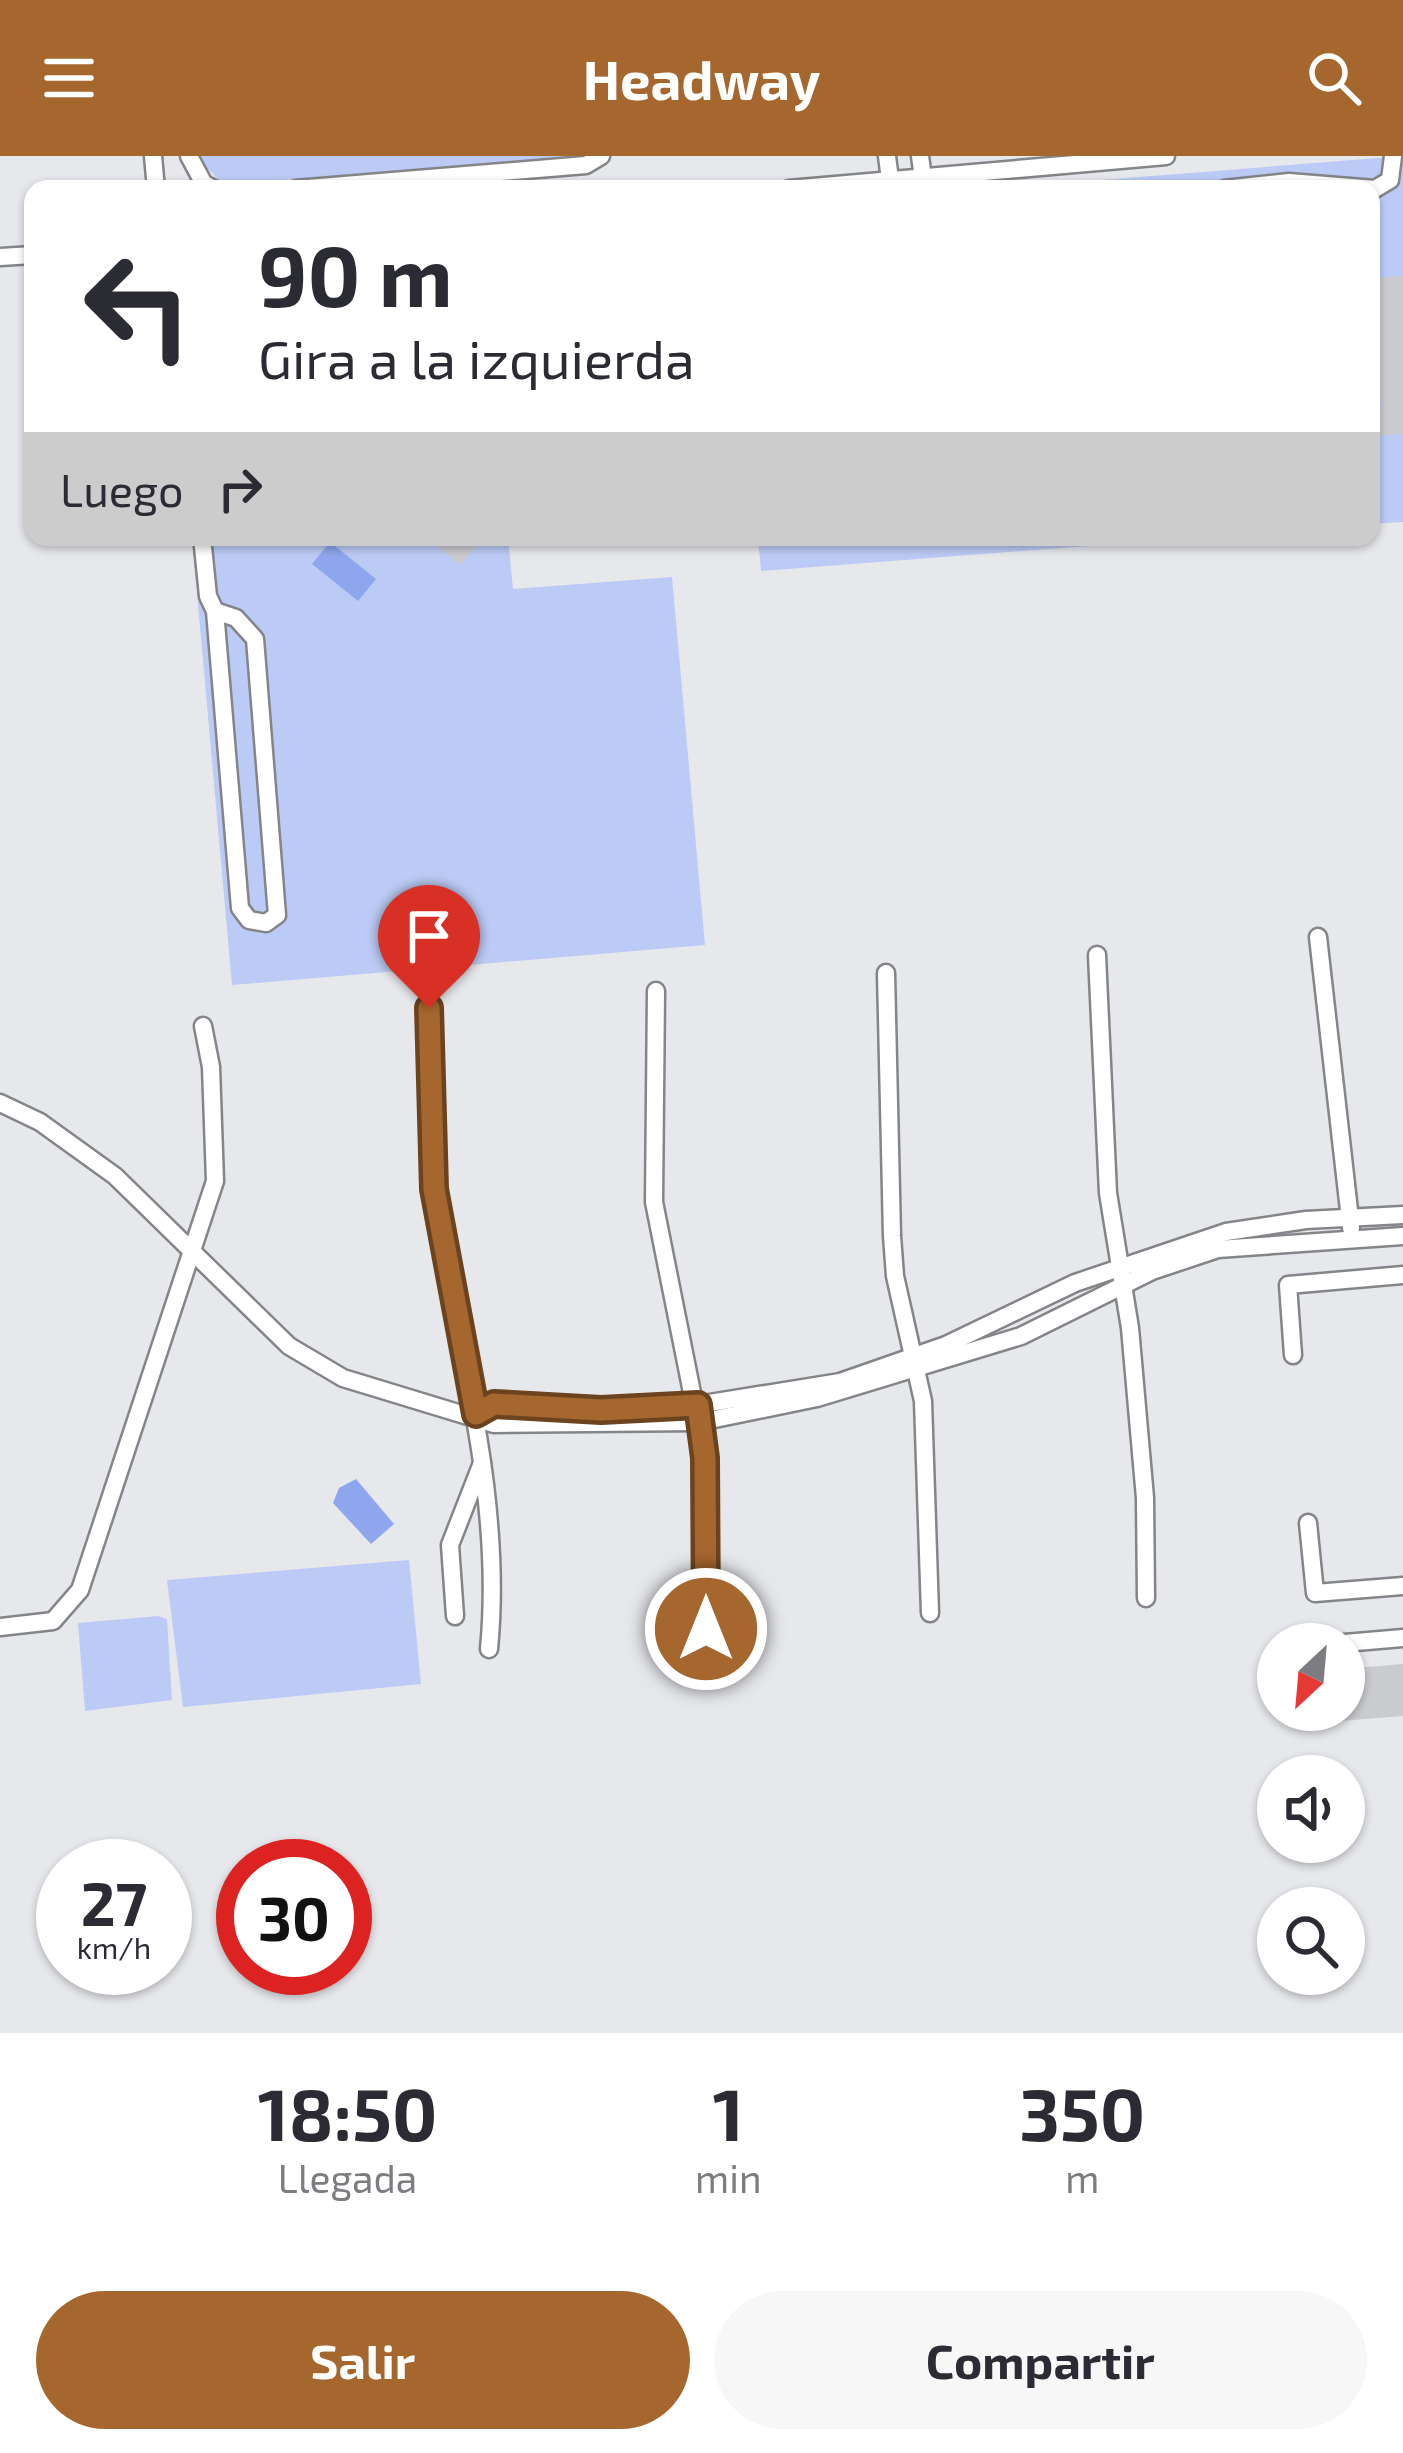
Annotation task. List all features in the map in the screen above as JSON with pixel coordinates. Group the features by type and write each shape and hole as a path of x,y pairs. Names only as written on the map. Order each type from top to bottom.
{"street":[{"path":"405,180 586,165 601,156"},
{"path":"887,156 890,180 1166,156"},
{"path":"920,156 923,178"},
{"path":"1380,186 1390,180 1393,156"},
{"path":"203,546 208,596 215,611 240,908 249,920 266,922 277,915 255,640 236,618 215,611"},
{"path":"1318,937 1351,1229"},
{"path":"1097,955 1108,1192 1144,1498 1146,1598"},
{"path":"886,973 892,1236 923,1402 930,1613"},
{"path":"656,991 654,1202 705,1458 706,1629"},
{"path":"429,1008 434,1189 476,1414 493,1570 488,1649"},
{"path":"0,1627 53,1621 74,1603 214,1181 211,1067 203,1026"},
{"path":"0,1103 40,1122 115,1176 290,1346 343,1378 476,1414 494,1424 699,1413 914,1364 1021,1336 1121,1276 1218,1249 1351,1229 1403,1215"},
{"path":"1351,1229 1403,1236"},
{"path":"1293,1355 1288,1285 1403,1275"},
{"path":"455,1616 450,1545 482,1462"},
{"path":"1308,1523 1315,1593 1403,1586"},
{"path":"1365,1641 1403,1638"}],"shaded area":[{"path":"195,156 590,156 285,180 219,180"},
{"path":"1403,156 1403,522 1380,523 1380,180 1101,180"},
{"path":"193,546 509,546 513,589 672,577 705,945 232,985"},
{"path":"759,546 1087,546 761,571"},
{"path":"409,1560 421,1684 183,1707 167,1580"},
{"path":"167,1619 172,1700 85,1711 78,1623"}],"water":[{"path":"327,546 335,546 376,579 358,601 312,564"},
{"path":"356,1479 394,1524 371,1544 333,1503 339,1488"}],"building":[{"path":"1403,276 1403,434 1380,436 1380,277"},
{"path":"437,546 476,546 460,565"},
{"path":"1403,1664 1403,1716 1365,1719 1365,1667"}],"route":[{"path":"429,1008 434,1189 476,1414 494,1404 601,1410 698,1405 705,1458 706,1629"}]}
